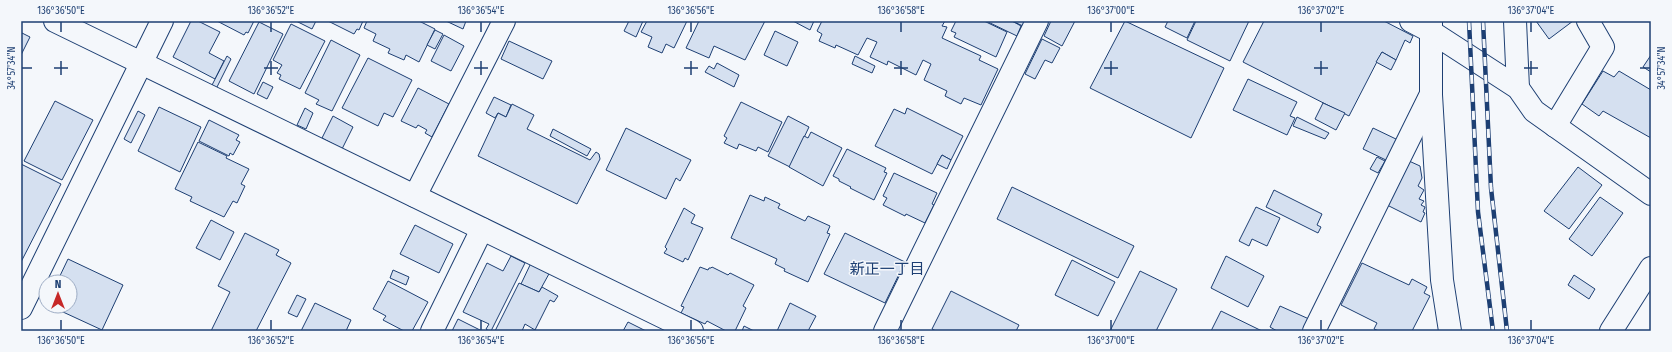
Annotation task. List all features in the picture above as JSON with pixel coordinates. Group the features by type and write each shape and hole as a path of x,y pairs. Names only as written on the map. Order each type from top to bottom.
{"street":[{"path":"55,21 692,331"},
{"path":"21,308 162,21"},
{"path":"415,196 504,21"},
{"path":"885,331 1037,21"},
{"path":"1411,21 1430,26 1518,88 1534,111 1651,194"},
{"path":"1515,21 1518,88"},
{"path":"1555,126 1603,47 1588,21"},
{"path":"1430,26 1431,94 1442,280 1450,331"},
{"path":"1314,331 1431,94"},
{"path":"432,331 482,229"},
{"path":"1611,331 1651,268"}],"building":[{"path":"191,21 198,21 220,32 209,53 224,61 215,79 173,57"},
{"path":"217,21 254,21 248,33 246,32 244,35"},
{"path":"296,21 316,21 312,29"},
{"path":"328,21 363,21 359,30 357,29 354,34"},
{"path":"367,21 419,21 435,29 419,62 406,55 404,60 388,53 390,49 373,41 376,34 364,28"},
{"path":"446,21 466,21 463,29"},
{"path":"629,21 643,21 636,37 624,31"},
{"path":"647,21 687,21 674,48 666,44 662,53 648,47 652,37 641,32"},
{"path":"699,21 765,21 745,60 714,46 709,58 686,48"},
{"path":"793,21 814,21 810,30"},
{"path":"822,21 945,21 942,26 947,27 942,38 981,56 979,60 998,69 981,105 964,98 961,104 945,96 947,91 924,80 931,64 923,60 916,75 888,61 887,65 870,57 877,42 867,38 858,55 836,45 835,48 819,41 822,34 817,31"},
{"path":"956,21 984,21 1007,32 996,57 954,37 956,33 951,31"},
{"path":"986,21 1012,21 1021,26 1017,36"},
{"path":"1012,21 1026,21 1023,26"},
{"path":"1051,21 1075,21 1062,46 1044,36"},
{"path":"1125,21 1224,68 1191,138 1090,88"},
{"path":"1168,21 1195,21 1187,38 1165,27"},
{"path":"1196,21 1249,21 1230,61 1187,40"},
{"path":"1264,21 1384,21 1413,36 1410,43 1405,40 1396,60 1382,52 1349,116 1243,62"},
{"path":"1536,21 1573,21 1549,39"},
{"path":"259,22 283,34 254,94 229,81"},
{"path":"291,24 325,41 300,89 279,79 281,75 277,73 282,65 273,60"},
{"path":"435,30 443,34 435,49 427,45"},
{"path":"775,31 798,42 787,66 764,55"},
{"path":"22,33 30,37 21,55 21,35"},
{"path":"444,35 464,46 451,71 431,61"},
{"path":"1042,39 1060,48 1052,63 1045,60 1035,79 1025,74"},
{"path":"331,40 360,55 332,111 316,104 319,100 305,93"},
{"path":"509,41 552,61 543,79 501,59"},
{"path":"1382,52 1396,60 1391,70 1376,62"},
{"path":"1651,55 1651,72 1643,67"},
{"path":"227,56 231,59 216,89 211,87"},
{"path":"855,56 875,66 872,73 852,64"},
{"path":"368,58 412,80 393,117 384,113 378,126 342,108"},
{"path":"717,63 739,75 734,87 705,72 709,66 714,69"},
{"path":"1603,71 1614,77 1619,71 1651,90 1651,138 1603,111 1599,116 1582,104"},
{"path":"1248,79 1297,102 1290,116 1295,118 1287,135 1233,110"},
{"path":"263,82 273,87 267,99 257,94"},
{"path":"418,88 449,104 432,137 425,133 427,130 418,125 416,128 401,121"},
{"path":"494,97 511,105 506,117 498,113 495,118 486,113"},
{"path":"55,101 93,120 62,180 24,161"},
{"path":"741,102 782,122 768,152 758,147 756,151 739,144 737,149 724,143 727,138 724,136"},
{"path":"1323,103 1345,113 1336,130 1315,119"},
{"path":"512,104 534,115 527,129 590,160 596,152 599,154 600,159 577,204 478,156 498,113 506,117"},
{"path":"159,107 201,127 180,172 138,151"},
{"path":"305,108 313,113 306,129 297,125"},
{"path":"907,108 963,136 951,160 942,155 932,174 875,146 894,109 905,114"},
{"path":"138,111 145,115 131,143 124,139"},
{"path":"333,116 353,127 342,149 322,138"},
{"path":"788,116 809,127 790,167 768,156"},
{"path":"1297,117 1329,133 1325,139 1293,126"},
{"path":"209,120 239,135 236,140 240,142 233,155 230,153 229,156 199,141"},
{"path":"626,128 691,160 680,181 676,178 666,199 606,170"},
{"path":"1373,128 1398,140 1388,161 1363,149"},
{"path":"553,129 591,149 587,156 550,136"},
{"path":"811,132 842,148 823,186 789,167 804,136 808,138"},
{"path":"198,142 249,169 241,184 245,186 237,203 233,201 224,217 190,201 192,197 175,189"},
{"path":"847,149 886,168 884,172 887,173 874,200 850,188 851,187 833,176"},
{"path":"942,155 951,160 947,169 937,164"},
{"path":"1377,157 1385,161 1378,173 1370,169"},
{"path":"1409,161 1420,166 1422,178 1418,186 1424,190 1419,199 1424,201 1421,205 1425,207 1423,212 1425,213 1421,222 1387,205"},
{"path":"21,164 61,184 21,262"},
{"path":"1578,167 1602,185 1569,229 1544,211"},
{"path":"894,173 937,193 932,204 934,205 925,223 906,214 905,216 883,205 887,198 883,196"},
{"path":"1012,187 1134,246 1118,278 997,219"},
{"path":"1274,190 1322,214 1317,225 1321,227 1318,233 1266,207"},
{"path":"750,195 764,201 765,197 780,204 778,208 805,221 808,216 830,226 827,233 830,234 808,282 784,271 785,269 775,264 777,259 731,238"},
{"path":"1600,197 1623,213 1592,256 1569,239"},
{"path":"1256,207 1280,218 1267,246 1252,239 1249,246 1239,241"},
{"path":"684,208 695,215 691,223 703,228 688,260 685,258 683,262 664,253 667,249 665,247"},
{"path":"211,220 234,232 220,260 196,248"},
{"path":"415,225 453,244 439,273 400,254"},
{"path":"245,233 279,250 276,255 291,263 256,331 211,331 230,292 218,286"},
{"path":"845,233 905,262 885,303 824,274"},
{"path":"511,256 525,263 491,331 489,331 486,329 489,324 463,312 487,263 503,271"},
{"path":"1226,256 1264,276 1248,307 1211,288"},
{"path":"68,259 123,285 102,330 67,314 78,314 78,274 61,274"},
{"path":"1072,260 1115,282 1098,316 1055,295"},
{"path":"531,263 550,272 539,292 521,284"},
{"path":"1362,263 1409,285 1412,279 1427,287 1424,293 1430,296 1412,331 1379,331 1374,329 1377,323 1341,305"},
{"path":"700,267 708,270 712,267 728,275 730,273 754,285 743,306 746,308 735,331 726,331 707,321 705,324 681,313 684,307 681,306"},
{"path":"393,270 409,277 406,285 390,278"},
{"path":"1140,271 1177,289 1156,331 1110,331"},
{"path":"1574,275 1595,289 1589,299 1568,285"},
{"path":"388,281 428,302 412,331 404,331 383,320 386,316 373,309"},
{"path":"519,283 539,292 542,287 558,296 554,302 550,300 535,330 525,324 522,331 495,331"},
{"path":"951,291 1019,325 1016,331 936,331 932,329"},
{"path":"297,295 306,299 297,317 288,313"},
{"path":"315,303 351,320 346,331 301,331"},
{"path":"790,303 816,316 808,331 777,331"},
{"path":"1280,306 1309,319 1303,331 1277,331 1270,327"},
{"path":"1221,311 1262,331 1211,331"},
{"path":"458,319 482,331 452,331"},
{"path":"628,322 646,331 623,331"},
{"path":"744,326 754,331 742,331"}],"railway":[{"path":"1469,21 1478,212 1493,331"},
{"path":"1483,21 1491,188 1507,331"}],"district":[{"name":"新正一丁目","path":"887,269"}]}
